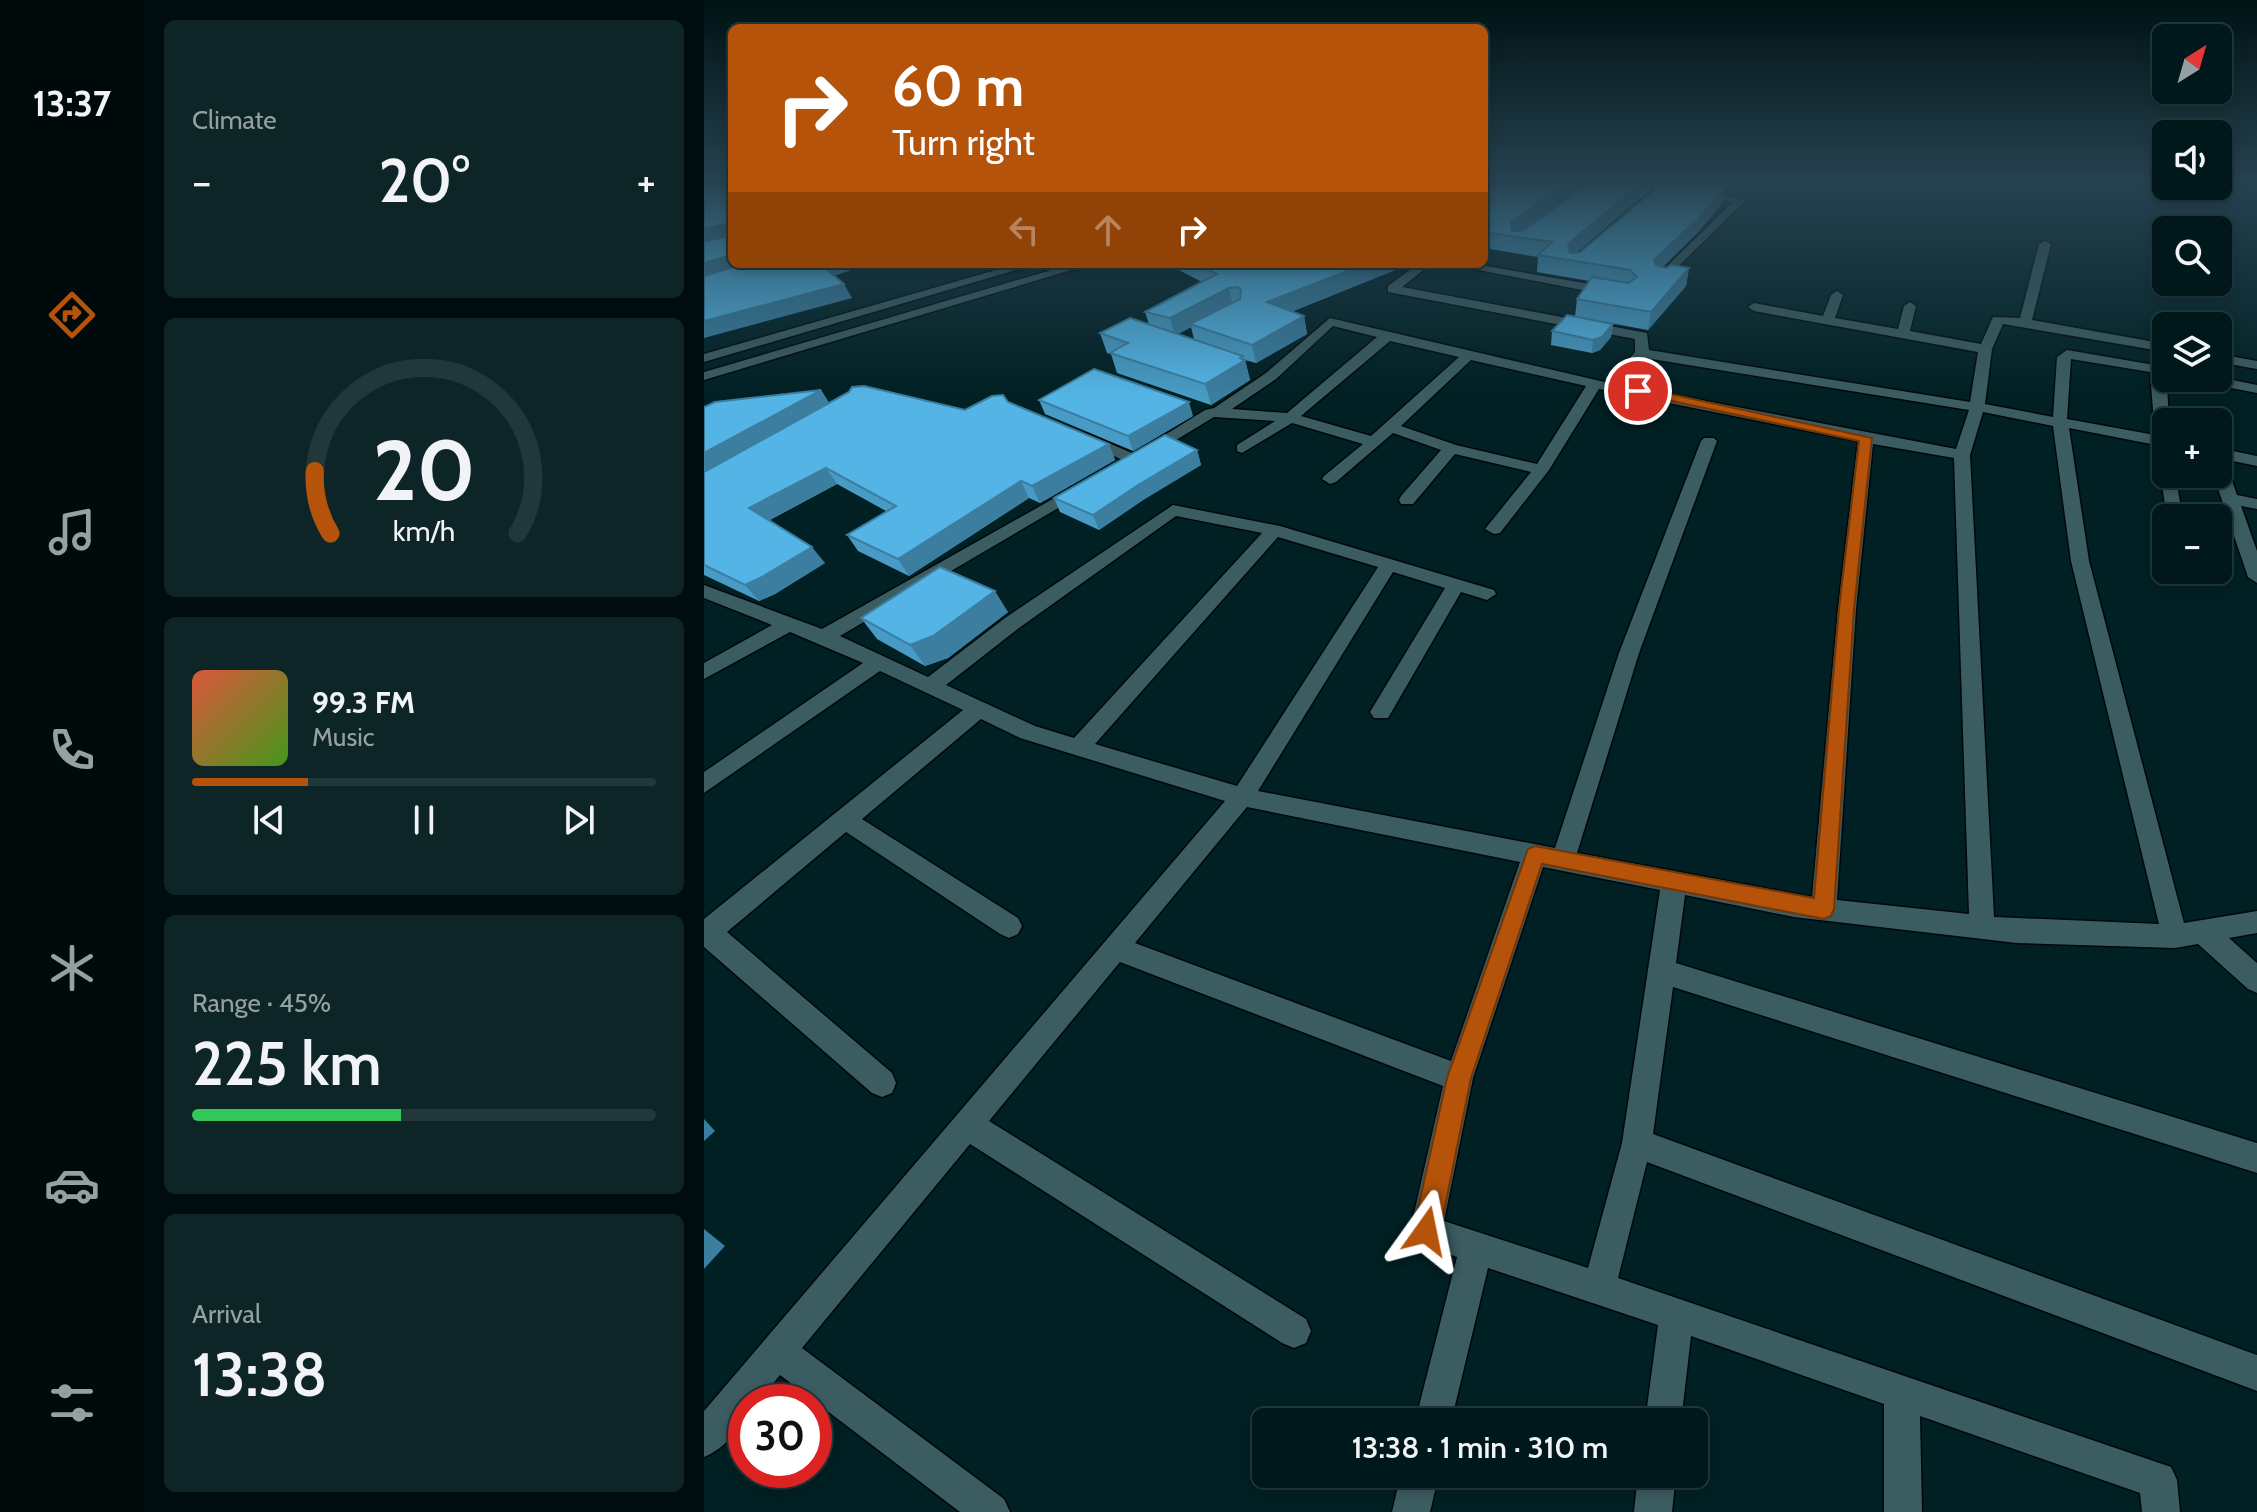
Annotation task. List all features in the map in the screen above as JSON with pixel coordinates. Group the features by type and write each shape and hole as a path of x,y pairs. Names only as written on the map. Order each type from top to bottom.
{"street":[{"path":"1660,280 1687,254"},
{"path":"2025,322 2043,254"},
{"path":"704,358 1016,268"},
{"path":"704,376 1071,268"},
{"path":"1420,268 1392,289 1642,336 1642,353 1614,386"},
{"path":"1477,268 1626,294"},
{"path":"1828,321 1837,295"},
{"path":"1903,334 1910,306"},
{"path":"1754,307 1985,349"},
{"path":"1982,927 1962,455 1977,407 1985,349 1998,320 2025,322 2152,345"},
{"path":"1063,429 1127,462 1202,421 1208,411 1264,374 1330,322 1614,386 1962,455"},
{"path":"1242,448 1290,418 1387,336"},
{"path":"1642,353 2060,420 2152,439"},
{"path":"2152,368 2067,354 2064,357 2060,420 2085,582 2175,936"},
{"path":"1330,479 1469,355"},
{"path":"2232,361 2257,365"},
{"path":"1494,529 1541,470 1596,382"},
{"path":"2232,385 2254,389 2257,407"},
{"path":"1208,411 1290,418 1374,442"},
{"path":"1390,427 1451,448 1541,470"},
{"path":"1824,909 1847,609 1866,438"},
{"path":"1563,860 1629,653 1709,441"},
{"path":"1407,500 1451,448"},
{"path":"2232,456 2257,461"},
{"path":"824,637 1095,481"},
{"path":"2226,488 2253,553 2257,577"},
{"path":"2230,499 2257,504"},
{"path":"930,686 1012,623 1173,510 1274,530 1487,594"},
{"path":"1079,747 1274,530"},
{"path":"704,1439 1242,797 1388,566"},
{"path":"1381,712 1456,585"},
{"path":"704,592 824,637 1028,732 1242,797 1824,909 2017,931 2175,936 2257,922"},
{"path":"704,672 789,624"},
{"path":"704,784 879,662"},
{"path":"882,1083 706,933 979,709"},
{"path":"844,819 1009,926"},
{"path":"1535,855 1459,1078 1426,1231 2158,1480 2161,1512"},
{"path":"1599,1288 1637,1143 1674,882"},
{"path":"2203,932 2257,980"},
{"path":"1116,948 1459,1078"},
{"path":"1662,971 2257,1158"},
{"path":"967,1125 1294,1331"},
{"path":"1637,1143 2257,1373"},
{"path":"1436,1408 1476,1248"},
{"path":"1665,1408 1676,1315"},
{"path":"777,1351 991,1512"},
{"path":"1902,1393 1903,1512"},
{"path":"1411,1512 1417,1488"},
{"path":"1653,1512 1656,1488"}],"building":[{"path":"704,254 728,254 728,256 704,263"},
{"path":"1661,254 1654,260 1656,265 1689,268 1651,312 1577,299 1592,277 1628,283 1637,277 1630,270 1538,255"},
{"path":"730,268 825,268 844,284 704,321 704,276"},
{"path":"1205,268 1355,268 1267,302 1304,316 1252,345 1190,324 1240,299 1241,290 1238,287 1229,288 1170,318 1145,312 1217,274"},
{"path":"1567,315 1613,324 1602,337 1593,340 1552,331"},
{"path":"1130,318 1243,356 1240,358 1245,360 1205,384 1110,353 1128,343 1100,333"},
{"path":"1094,369 1189,402 1128,436 1039,400"},
{"path":"864,386 965,410 992,396 1003,395 1008,402 1109,444 1032,486 1021,481 898,559 847,535 896,506 826,468 749,508 812,547 745,585 704,565 704,472 849,392 852,387"},
{"path":"821,390 704,453 704,407 715,402"},
{"path":"1165,435 1197,450 1093,515 1054,498"},
{"path":"940,567 995,591 933,636 910,645 861,618"}],"route":[{"path":"1426,1231 1459,1078 1535,855 1794,906 1824,909 1847,609 1866,438 1638,391"}]}
